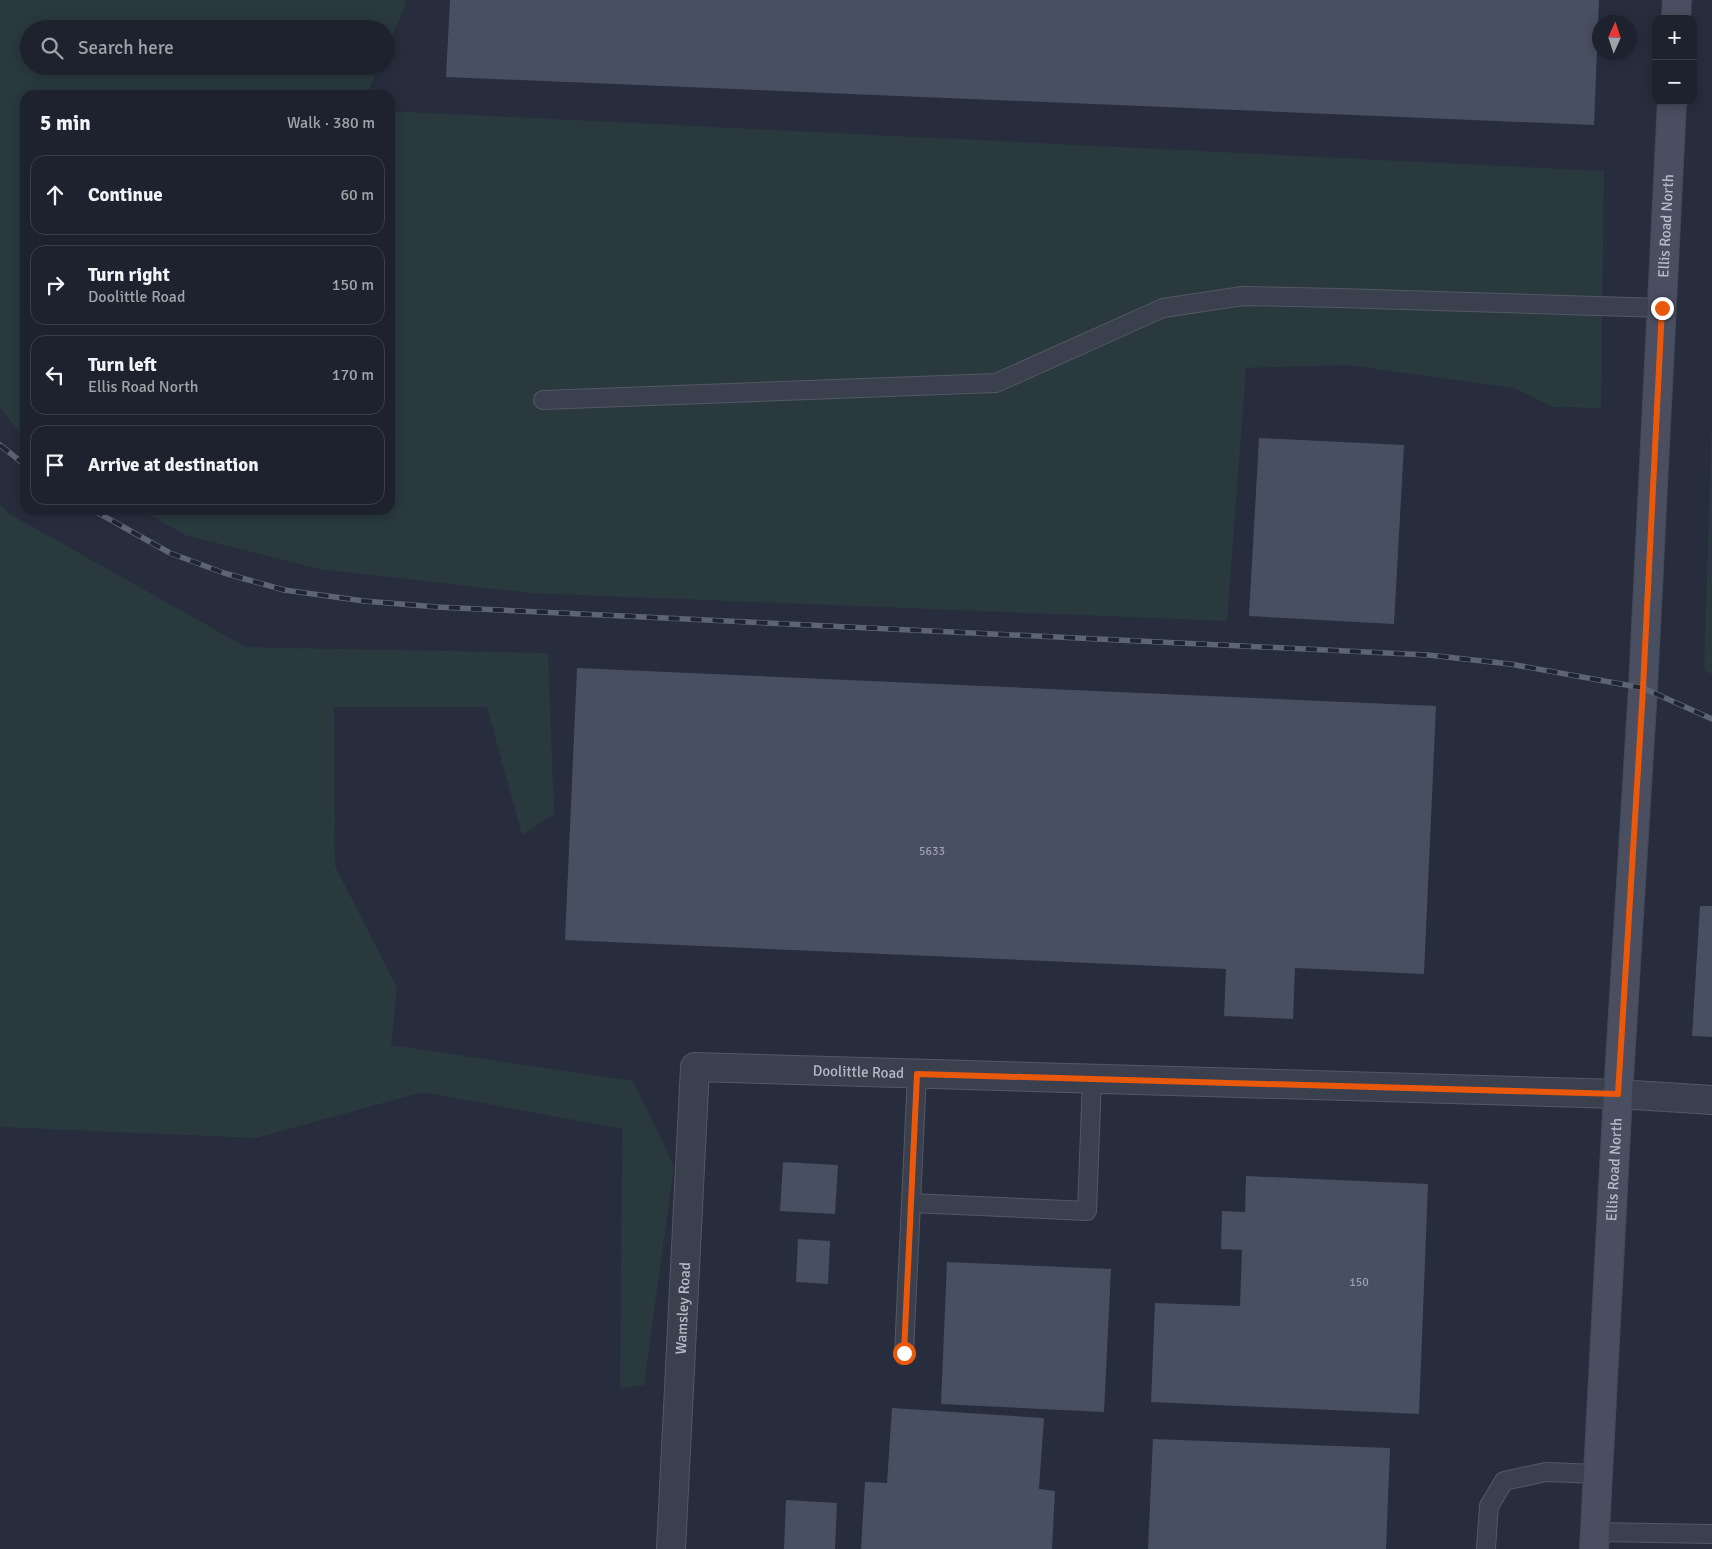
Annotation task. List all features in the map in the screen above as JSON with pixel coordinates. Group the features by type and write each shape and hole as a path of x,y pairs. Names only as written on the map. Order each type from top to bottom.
{"street":[{"path":"1676,15 1677,0"},
{"name":"Ellis Road North","path":"1595,1541 1618,1094 1643,688 1672,105"},
{"name":"Doolittle Road","path":"695,1067 1618,1094 1712,1100"},
{"name":"Wamsley Road","path":"671,1549 695,1067"}],"lane":[{"path":"543,400 996,383 1164,308 1244,296 1662,308"},
{"path":"904,1353 917,1074"},
{"path":"911,1203 1087,1211 1092,1079"},
{"path":"1486,1549 1489,1506 1504,1481 1546,1472 1598,1474"},
{"path":"1595,1541 1712,1534"}],"shaded area":[{"path":"0,0 405,0 405,6 395,29 395,20 20,20 20,75 375,75 369,90 20,90 20,434 0,408"},
{"path":"395,111 1604,171 1601,408 1553,407 1514,388 1347,365 1246,368 1227,621 530,593 319,569 185,535 150,515 395,515"},
{"path":"1712,418 1712,674 1704,670"},
{"path":"0,505 8,513 246,647 548,653 554,814 522,835 487,707 334,707 335,866 397,988 391,1045 633,1081 674,1166 644,1385 620,1388 622,1129 423,1092 256,1138 0,1127"}],"building":[{"path":"450,0 1599,0 1598,15 1592,15 1592,60 1597,60 1594,125 446,77"},
{"path":"1259,438 1404,445 1394,624 1249,616"},
{"path":"577,668 1436,706 1424,974 1295,968 1293,1019 1224,1016 1226,969 565,940"},
{"path":"1700,906 1712,906 1712,1037 1692,1036"},
{"path":"783,1162 838,1165 835,1214 780,1211"},
{"path":"1246,1176 1428,1184 1419,1414 1151,1402 1155,1303 1240,1306 1242,1250 1221,1249 1222,1211 1245,1212"},
{"path":"798,1239 830,1241 828,1284 796,1282"},
{"path":"947,1262 1111,1269 1104,1412 941,1404"},
{"path":"892,1408 1044,1418 1039,1489 1055,1491 1052,1549 861,1549 865,1482 887,1483"},
{"path":"1153,1439 1390,1448 1386,1549 1148,1549"},
{"path":"786,1500 837,1503 835,1549 784,1549"}],"railway":[{"path":"0,445 20,461"},
{"path":"102,515 170,553 224,573 284,590 364,601 437,607 1428,655 1510,664 1643,688 1712,719"}],"route":[{"path":"904,1353 917,1074 1618,1094 1643,688 1662,308"}]}
